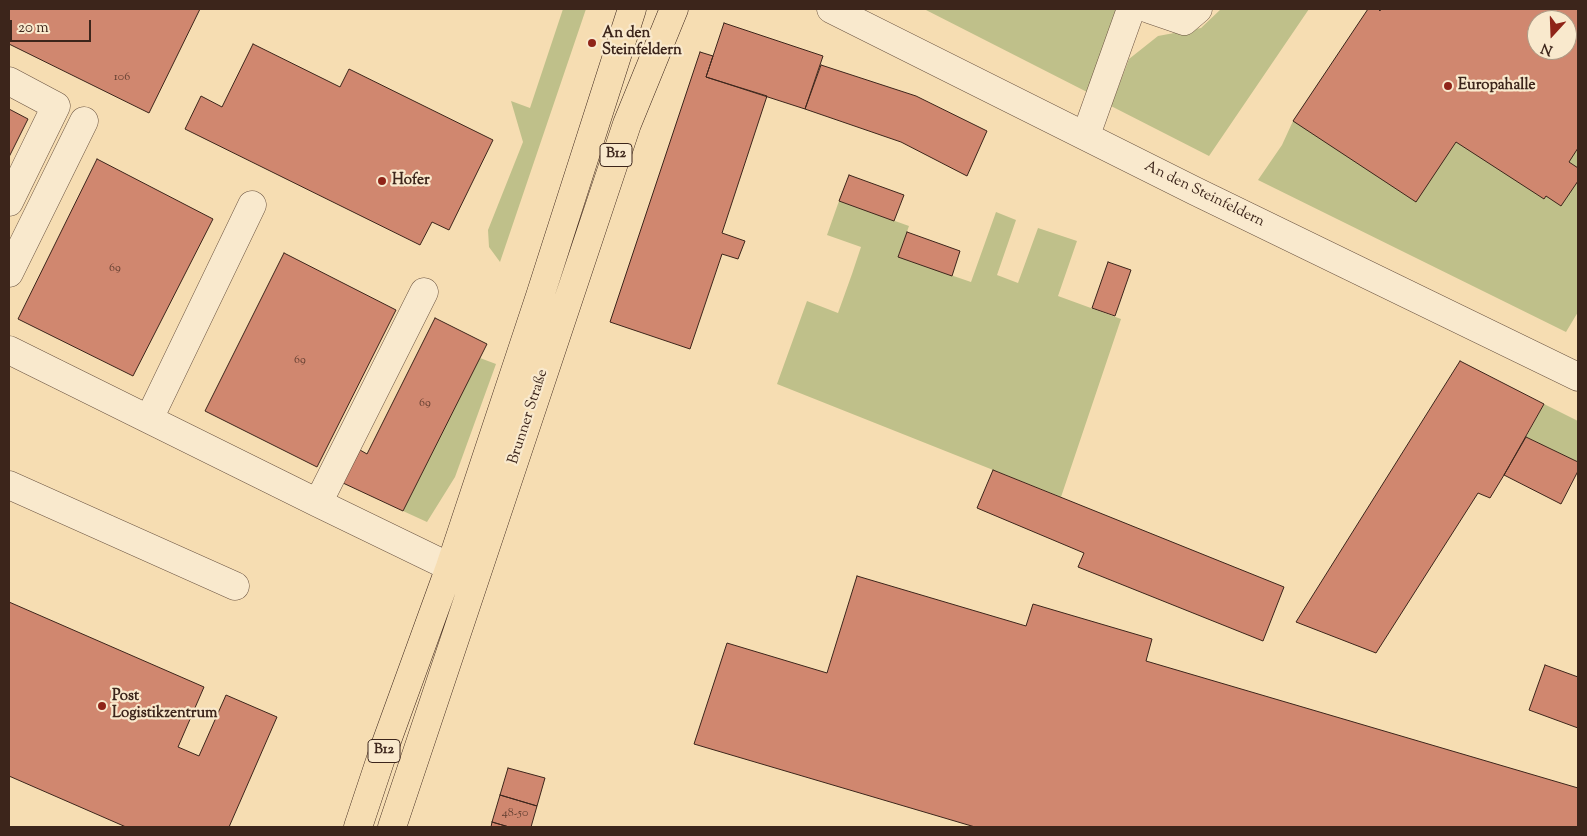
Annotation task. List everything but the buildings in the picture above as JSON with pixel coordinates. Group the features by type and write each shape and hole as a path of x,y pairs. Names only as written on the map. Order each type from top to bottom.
{"main road":[{"name":"Brunner Straße","path":"358,827 450,567 538,304 632,9"},
{"name":"Brunner Straße","path":"392,827 626,124 674,9"}],"street":[{"name":"An den Steinfeldern","path":"831,9 1195,191 1578,378"},
{"path":"1086,136 1131,9"},
{"path":"1149,9 1184,21 1198,9"},
{"path":"9,82 56,106 9,202"},
{"path":"9,273 84,121"},
{"path":"149,419 252,205"},
{"path":"318,502 424,292"},
{"path":"9,350 450,567 476,577"},
{"path":"9,485 235,586"},
{"path":"411,675 439,686"}],"green space":[{"path":"563,9 586,9 500,262 489,247 488,230 523,142 511,101 530,108"},
{"path":"924,9 1115,9 1118,10 1087,92"},
{"path":"1221,9 1309,9 1209,156 1111,106 1129,59 1158,36 1201,28"},
{"path":"1368,9 1578,9 1578,312 1566,332 1258,180 1282,145 1293,121"},
{"path":"839,201 909,226 898,257 971,282 996,212 1016,220 997,275 1018,283 1038,228 1077,241 1058,296 1121,319 1061,497 777,384 807,301 838,313 852,274 861,247 827,235"},
{"path":"480,358 496,364 455,477 427,522 403,511"},
{"path":"1544,404 1578,421 1578,462 1526,437"}],"place":[{"name":"An den Steinfeldern","path":"592,43"},
{"name":"Europahalle","path":"1448,86"},
{"name":"Hofer","path":"382,181"},
{"name":"Post Logistikzentrum","path":"102,706"}]}
